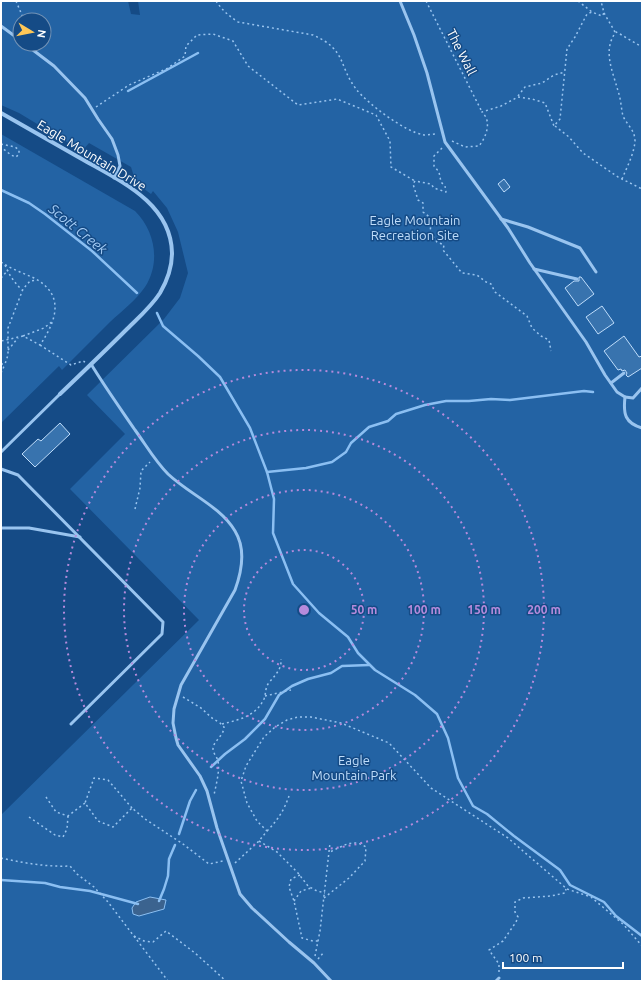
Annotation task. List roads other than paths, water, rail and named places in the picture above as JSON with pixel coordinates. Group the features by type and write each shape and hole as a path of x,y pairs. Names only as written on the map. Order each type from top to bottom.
{"street":[{"name":"Eagle Mountain Drive","path":"1,113 144,197 158,213 166,227 170,239 171,263 167,279 155,300 60,394"}],"lane":[{"path":"400,1 427,73 444,142 501,219 534,269 586,342 617,392 625,398 633,398 642,388"},
{"path":"1,26 12,34"},
{"path":"36,52 54,66 85,98 112,140 118,155 120,166 114,178"},
{"path":"501,219 528,227 580,248 596,272"},
{"path":"534,269 577,279"},
{"path":"91,364 110,395 154,458 174,480 227,519 236,532 242,553 241,569 235,590 187,674 177,695 173,717 176,738 178,745 204,783 217,828 240,894 249,905 284,938 314,963 331,981"},
{"path":"611,383 624,373"},
{"path":"1,452 60,394"},
{"path":"625,398 624,408 626,418 634,426 642,428"},
{"path":"1,469 18,475 163,622 162,634 71,724"},
{"path":"1,528 29,528 80,537"}],"waterway":[{"path":"128,91 198,53"},
{"name":"Scott Creek","path":"1,190 29,203 45,214 92,251 137,293"},
{"path":"157,313 163,326 220,377 250,428 267,472 274,499 273,533 293,584 319,613 348,637 358,653 375,670 415,695 437,714 448,738 458,778 473,806 487,814 560,870 570,885 604,902 616,916 642,936"},
{"path":"267,472 306,468 332,462 346,452 351,443 369,427 388,421 396,414 425,405 446,401 491,399 510,400 584,391 593,392"},
{"path":"211,767 245,739 265,719 279,695 292,686 308,679 331,673 342,666 369,665"},
{"path":"179,834 190,801 196,790"},
{"path":"159,901 168,876 169,859 175,845"},
{"path":"1,880 45,883 60,887 90,891 138,904"}],"park label":[{"name":"Eagle Mountain Recreation Site","path":"415,228"},
{"name":"Eagle Mountain Park","path":"354,768"}]}
